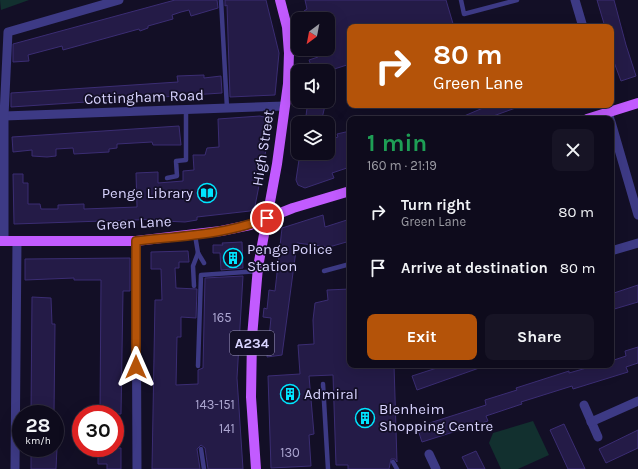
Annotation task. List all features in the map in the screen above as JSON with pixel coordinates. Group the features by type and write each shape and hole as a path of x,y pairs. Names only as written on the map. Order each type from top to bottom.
{"main road":[{"name":"High Street","path":"256,469 251,390 252,337 258,271 277,164 290,53 287,27 280,0"},
{"path":"609,115 638,103"},
{"name":"Green Lane","path":"2,240 136,241 222,232 250,225 347,192"}],"street":[{"path":"2,240 4,116 8,32 119,0"},
{"path":"575,0 582,24"},
{"name":"Cottingham Road","path":"4,116 285,106"},
{"path":"614,132 638,215"},
{"path":"15,469 17,241"},
{"path":"136,241 137,469"},
{"path":"614,250 638,243"},
{"path":"592,422 638,401"},
{"path":"584,405 598,437"},
{"path":"429,454 436,469"}],"lane":[{"path":"221,0 227,108"},
{"path":"461,0 464,14 517,0"},
{"path":"167,178 177,176 176,161 186,160 186,110"},
{"path":"195,235 198,253 204,263"},
{"path":"194,286 193,266 198,253"},
{"path":"324,271 347,265"},
{"path":"198,366 201,275 258,271"},
{"path":"188,277 194,278"},
{"path":"323,384 328,469"},
{"path":"201,449 204,469"},
{"path":"393,462 397,469"}],"green space":[{"path":"0,0 29,0 1,10"},
{"path":"533,421 549,455 518,469 501,469 489,443 493,433"}],"building":[{"path":"175,0 217,0 218,8 191,16 189,10 181,12 172,15 173,19 148,26 148,28 140,31 139,29 63,50 62,46 28,55 29,61 13,62 13,44"},
{"path":"225,0 266,0 279,53 275,95 230,97 227,5 225,6"},
{"path":"305,0 446,0 453,24 347,24 347,65 335,69 335,64 310,64 309,60 318,56 335,56 335,12 304,11 307,9"},
{"path":"597,0 614,0 636,76 621,81 614,62 614,24 604,24"},
{"path":"204,75 204,78 221,76 222,93 11,107 11,93 178,82 177,76"},
{"path":"307,108 324,108 323,116 306,116"},
{"path":"483,108 515,108 493,116 464,116"},
{"path":"260,116 272,119 255,206 250,211 197,217 197,220 185,222 163,221 163,219 14,224 13,174 23,174 23,183 28,183 28,204 40,204 41,209 58,209 58,205 84,204 84,209 137,207 136,173 158,172 158,183 183,181 183,171 194,170 193,155 205,155 207,148 219,147 218,119"},
{"path":"179,126 181,145 153,145 152,142 117,144 117,148 109,149 109,152 74,154 73,148 56,149 56,156 47,157 32,156 32,150 13,152 12,137"},
{"path":"347,132 347,168 332,173 334,178 305,188 298,185 296,180 299,160 335,160 335,138 338,137 337,134"},
{"path":"323,215 325,227 347,220 347,242 329,247 297,243 282,355 267,357 271,318 263,317 264,308 267,309 269,290 275,291 282,228"},
{"name":"Penge Police Station","path":"242,242 243,268 221,270 220,253 213,253 213,245"},
{"path":"188,251 189,262 179,262 179,268 175,268 176,288 197,289 196,318 181,317 181,337 177,337 176,385 198,384 198,370 203,368 205,278 243,276 237,378 243,469 208,469 205,448 201,445 197,449 200,469 152,469 155,300 162,300 161,269 151,269 151,252"},
{"path":"130,258 130,291 123,291 121,405 100,405 101,280 74,280 74,278 25,280 25,259"},
{"path":"638,285 638,302 614,309 614,293"},
{"name":"Blenheim Shopping Centre","path":"347,289 347,368 394,368 397,462 395,459 391,459 389,469 348,469 348,465 336,465 333,375 309,376 314,434 309,435 311,466 271,468 268,376 300,374 298,345 314,344 313,320 315,303 328,300 327,290"},
{"path":"32,297 51,298 52,324 55,324 54,405 31,405"},
{"path":"638,347 638,363 626,367 628,372 573,389 572,386 521,402 522,404 486,416 488,421 422,442 417,427 486,405 485,400 517,390 516,388 569,371 569,373 586,368 614,368 614,360 626,356 625,351"},
{"path":"437,368 479,368 417,390 412,376"},
{"path":"564,424 585,469 568,469 550,430"},
{"path":"638,430 638,448 606,463 599,449"},
{"path":"476,451 485,469 468,469 462,457"},
{"path":"31,457 57,457 56,469 31,469"},
{"path":"98,457 121,457 121,469 107,469 107,464 98,464"}],"place":[{"name":"Penge Library","path":"207,193"},
{"name":"Penge Police Station","path":"233,258"},
{"name":"Admiral","path":"290,394"},
{"name":"Blenheim Shopping Centre","path":"365,418"}],"route":[{"path":"136,367 136,241 222,232 250,225 267,218"}]}
